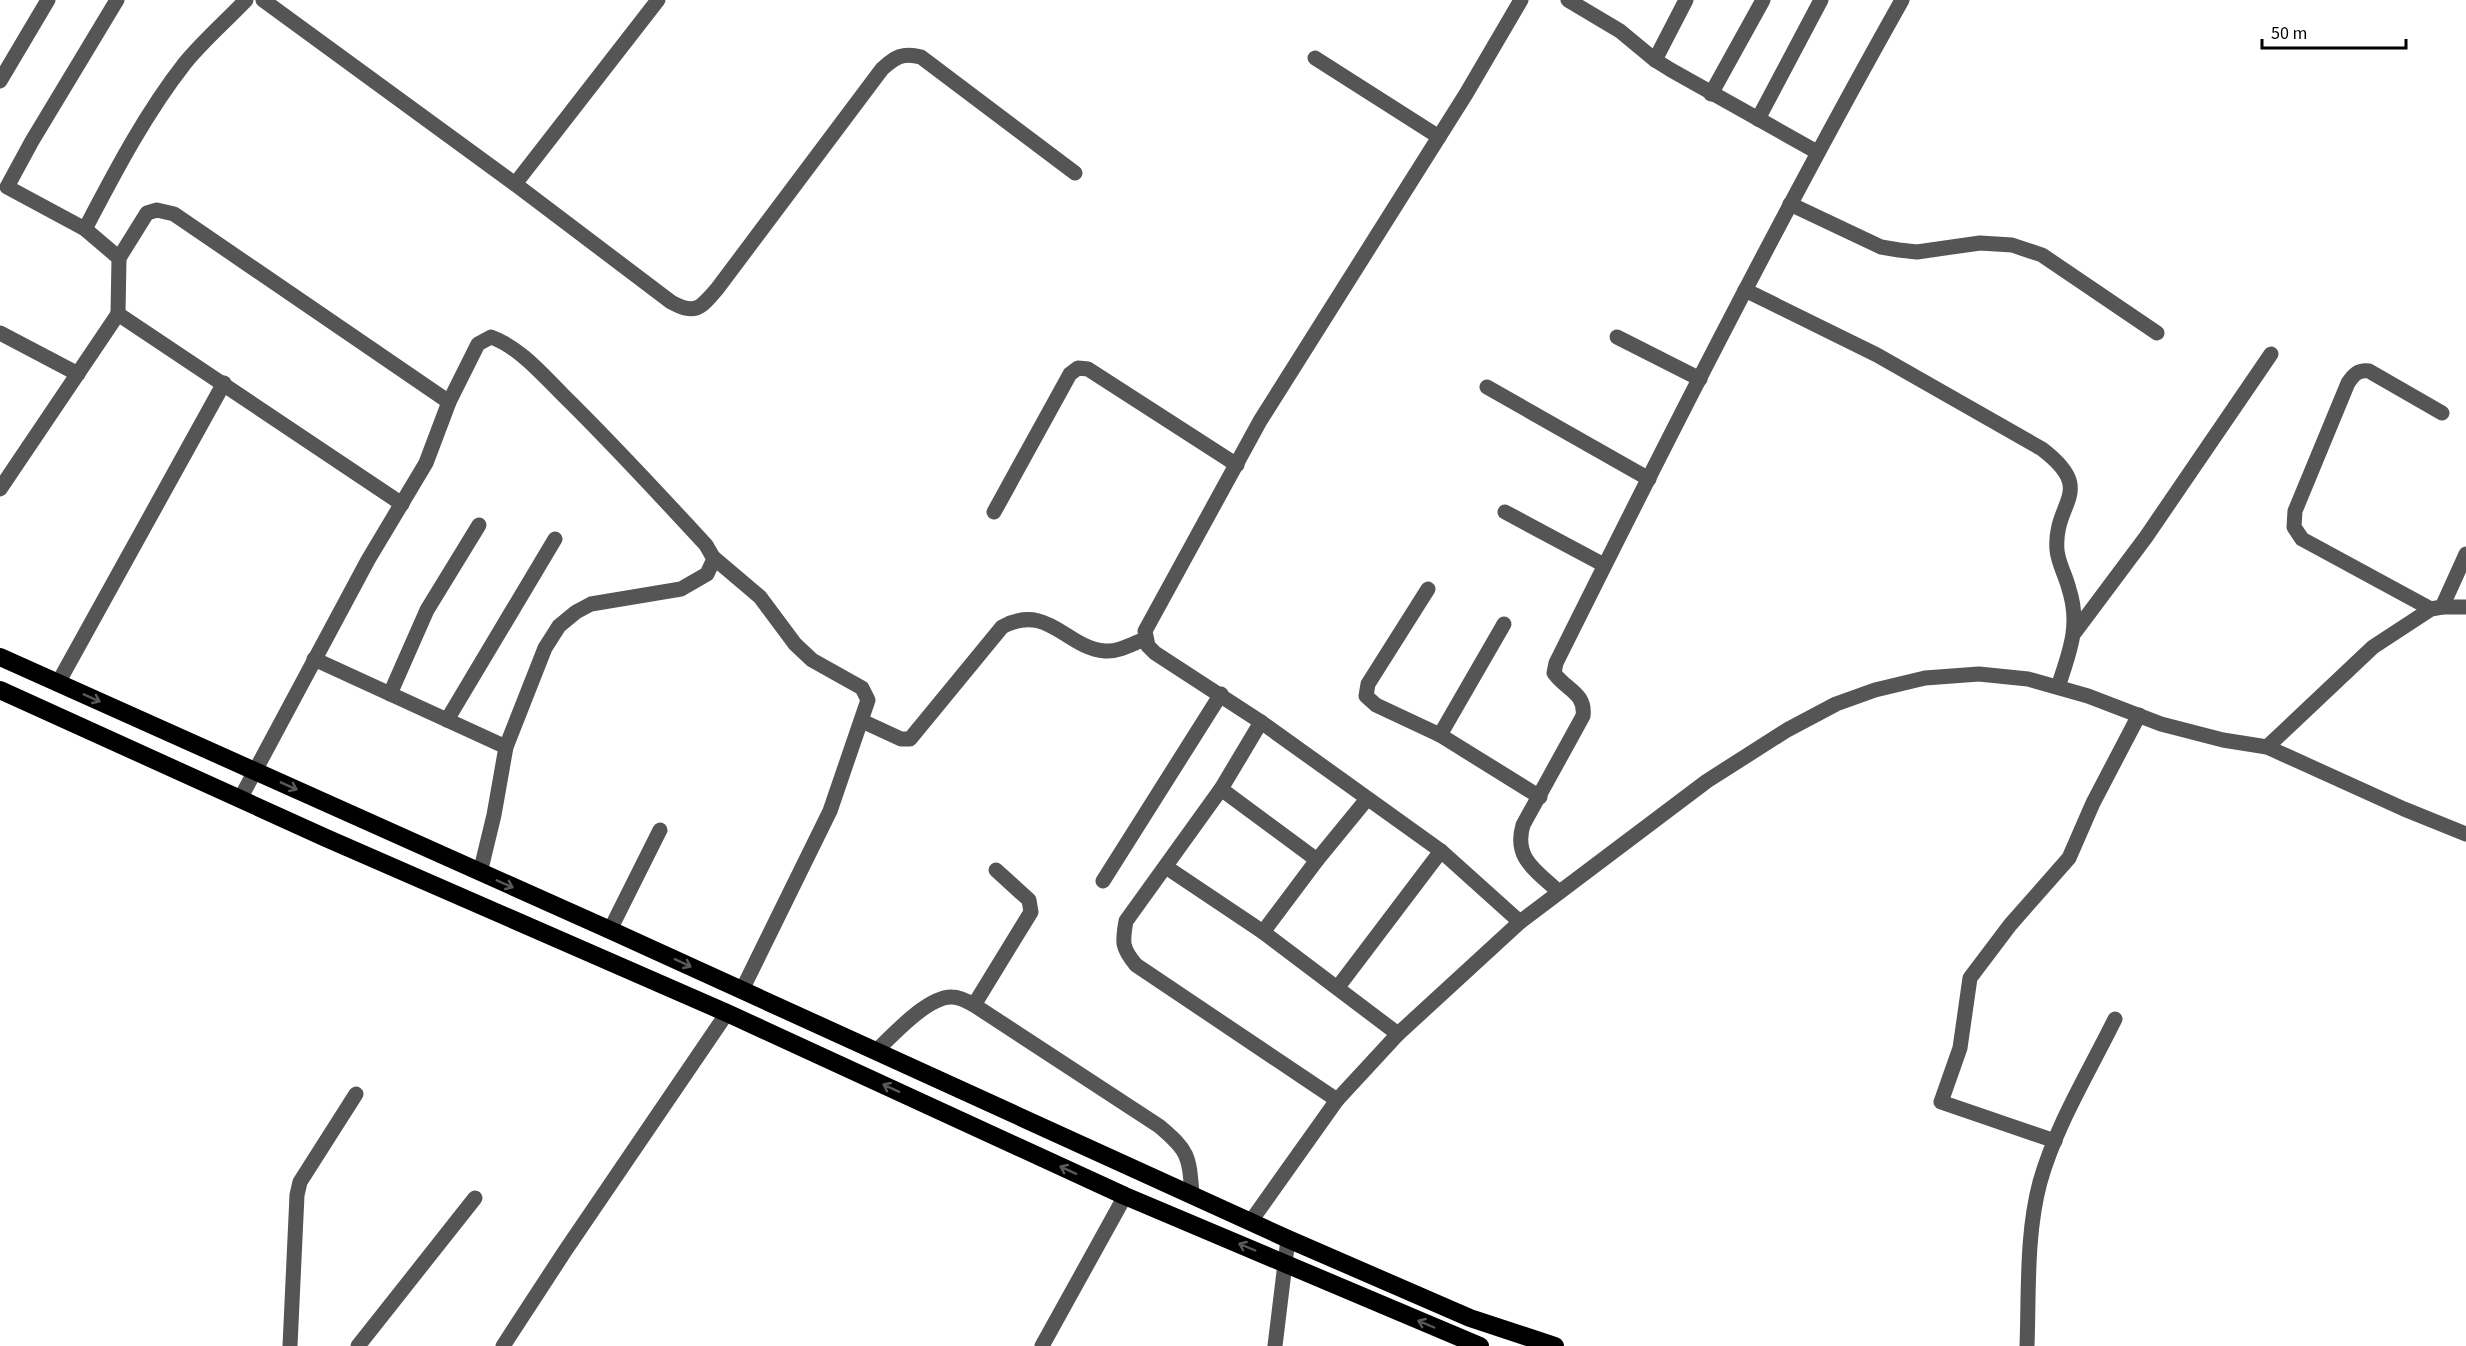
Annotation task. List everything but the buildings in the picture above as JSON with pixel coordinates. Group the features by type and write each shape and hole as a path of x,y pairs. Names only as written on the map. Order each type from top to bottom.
{"highway":[{"path":"0,657 610,930 1288,1239 1470,1318 1555,1346"},
{"path":"0,690 240,799 727,1013 1125,1196 1480,1346"}],"street":[{"path":"0,81 48,0"},
{"path":"117,0 4,185 85,229 119,258"},
{"path":"85,229 119,163 164,92 186,62 246,0"},
{"path":"263,0 515,184 671,302 683,308 694,310 705,303 717,290 882,69 895,57 908,54 921,57 1076,173"},
{"path":"515,184 658,0"},
{"path":"1520,922 1441,851 1262,722 1155,652 1148,646 1145,639 1147,624 1260,421 1439,137 1521,0"},
{"path":"1655,60 1686,0"},
{"path":"1711,94 1763,0"},
{"path":"1758,120 1821,0"},
{"path":"1558,892 1525,860 1521,853 1520,834 1583,716 1584,706 1579,696 1560,681 1554,673 1556,663 1604,565 1817,152 1902,0"},
{"path":"1574,2 1620,31 1655,60 1711,94 1817,152"},
{"path":"1315,57 1439,137"},
{"path":"1790,204 1881,246 1899,250 1917,252 1980,243 2012,245 2042,255 2157,333"},
{"path":"0,489 118,314 119,258 147,213 157,210 174,214 449,402"},
{"path":"1745,290 1877,355 2042,449 2062,464 2070,479 2070,497 2059,530 2057,549 2070,591 2075,632"},
{"path":"118,314 402,504"},
{"path":"0,333 78,374"},
{"path":"240,799 314,659 426,463 449,402 478,344 491,337 501,340 534,366 609,439 706,545 714,558 760,597 795,644 812,660 862,688 868,700 830,811 742,990"},
{"path":"1617,337 1700,379"},
{"path":"2058,687 2075,632 2146,537 2271,354"},
{"path":"994,512 1070,374 1078,368 1088,369 1237,465"},
{"path":"2442,413 2368,371 2361,370 2354,374 2348,383 2295,511 2294,527 2302,539 2437,608 2466,607"},
{"path":"58,683 224,383"},
{"path":"1487,387 1649,479"},
{"path":"1505,512 1604,565"},
{"path":"390,693 427,610 479,525"},
{"path":"447,720 555,539"},
{"path":"2267,747 2373,647 2437,608 2466,554"},
{"path":"480,873 494,815 506,747 545,648 559,626 576,612 591,604 681,589 707,574 714,558"},
{"path":"1428,589 1368,684 1366,696 1376,705 1440,735 1540,797"},
{"path":"862,721 901,739 907,740 915,736 1002,627 1015,620 1029,619 1044,623 1090,647 1104,651 1118,650 1145,639"},
{"path":"1440,735 1504,624"},
{"path":"314,659 506,747"},
{"path":"1251,1221 1337,1100 1398,1034 1520,922 1707,780 1787,730 1836,704 1875,690 1925,678 1968,675 2028,679 2058,687 2161,724 2223,740 2267,747 2404,809 2466,834"},
{"path":"1103,881 1221,694"},
{"path":"2055,1141 1941,1102 1960,1048 1970,978 2010,925 2069,858 2093,803 2139,716"},
{"path":"1262,722 1221,789 1126,921 1123,939 1125,952 1137,965 1337,1100"},
{"path":"1221,789 1317,860"},
{"path":"1263,932 1317,860 1367,799"},
{"path":"610,930 660,830"},
{"path":"1338,987 1441,851"},
{"path":"1167,867 1263,932 1398,1034"},
{"path":"974,1005 1031,912 1029,900 996,870"},
{"path":"876,1051 920,1012 940,999 958,997 974,1005 1159,1126 1181,1144 1189,1162 1192,1194"},
{"path":"503,1346 727,1013"},
{"path":"2027,1346 2032,1232 2040,1183 2055,1141 2115,1019"},
{"path":"290,1346 297,1195 300,1182 356,1095"},
{"path":"1042,1346 1125,1196"},
{"path":"358,1346 475,1198"},
{"path":"1275,1346 1288,1239"}]}
